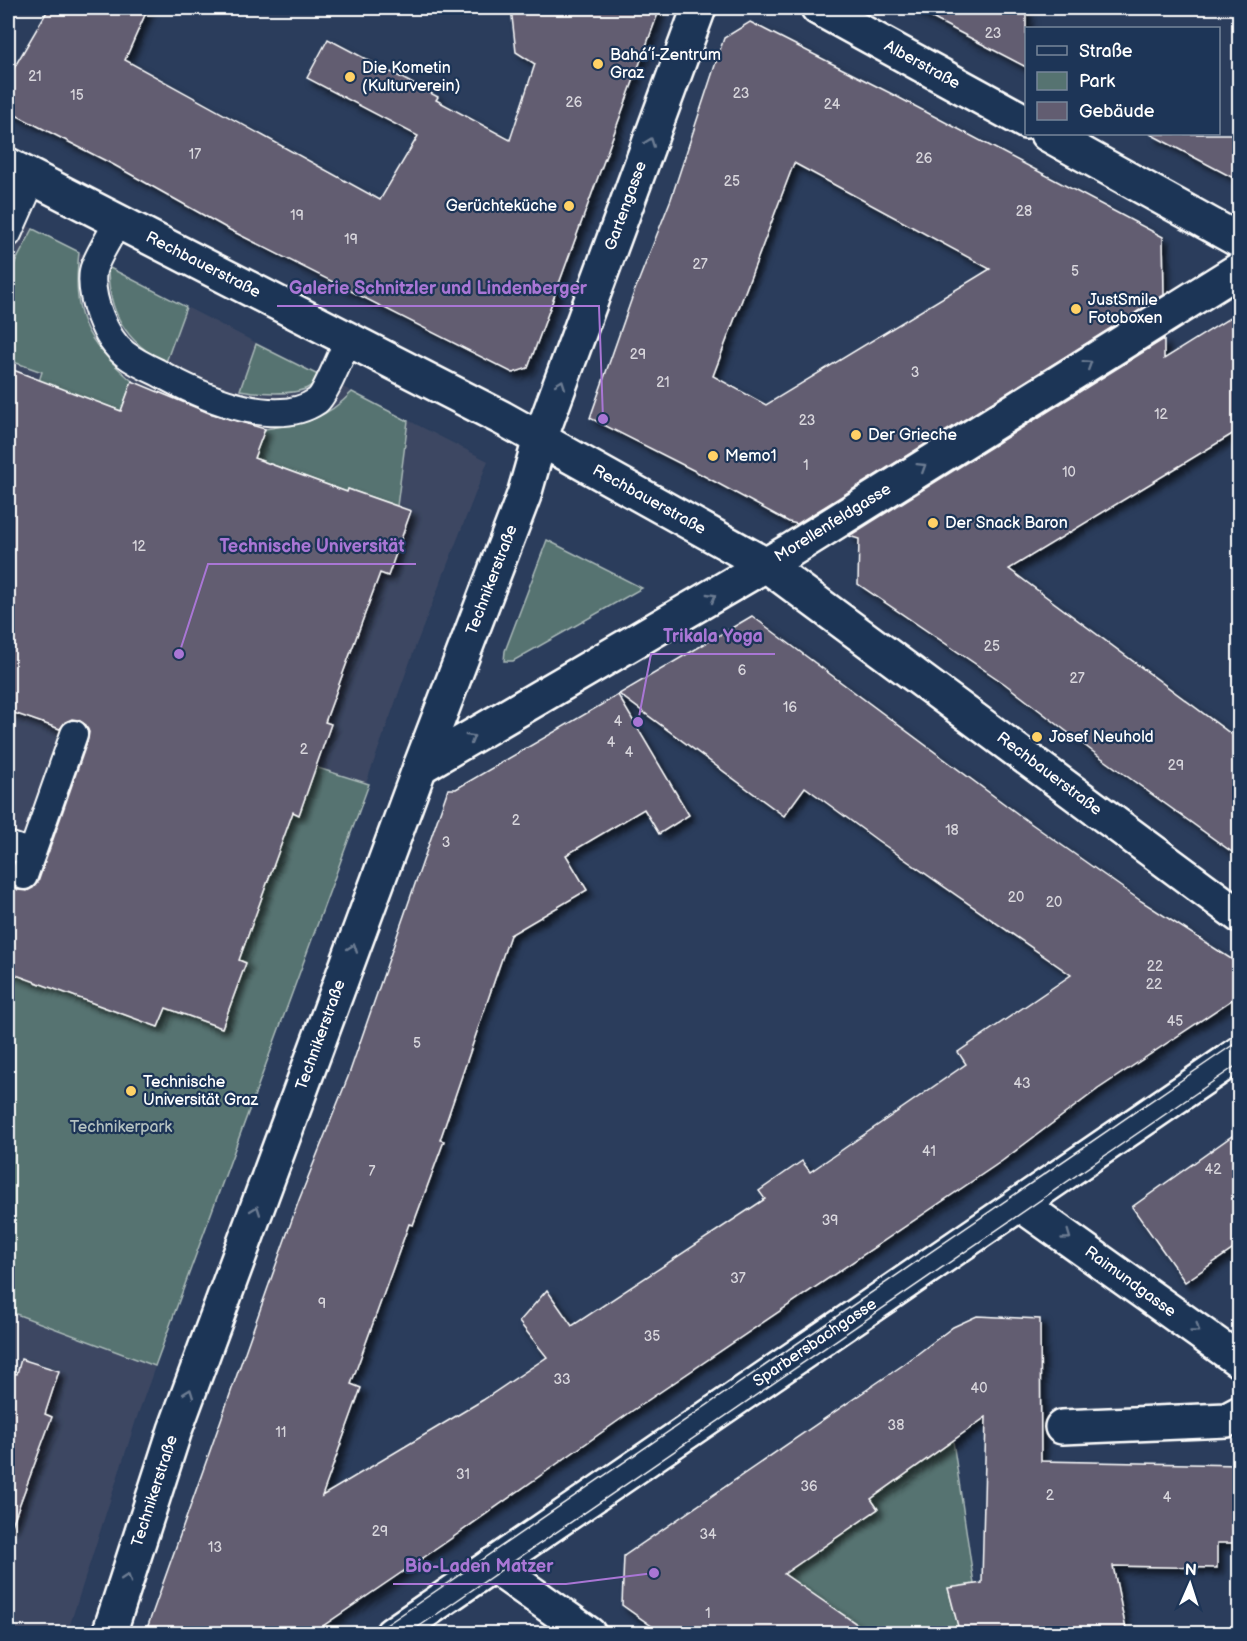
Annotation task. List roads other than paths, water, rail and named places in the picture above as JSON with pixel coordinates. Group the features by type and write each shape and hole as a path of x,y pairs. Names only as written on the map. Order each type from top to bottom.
{"street":[{"name":"Gartengasse","path":"540,439 699,8"},
{"name":"Alberstraße","path":"818,8 1025,121"},
{"path":"1049,135 1239,241"},
{"name":"Rechbauerstraße","path":"20,172 540,439 766,565 1239,916"},
{"name":"Morellenfeldgasse","path":"420,767 766,565 1239,269"},
{"name":"Technikerstraße","path":"109,1634 175,1430 420,767 520,506 540,439"},
{"name":"Sparbersbachgasse","path":"392,1634 1239,1053"},
{"name":"Raimundgasse","path":"1020,1204 1239,1360"},
{"path":"1062,1427 1227,1420 1239,1413"},
{"path":"492,1565 589,1634"}],"lane":[{"path":"8,234 20,172"},
{"path":"118,222 93,270 100,321 109,337 124,354 178,384 197,393 251,410 273,412 295,410 318,400 348,340"},
{"path":"8,845 28,865 74,734"}],"tram line":[{"path":"373,1634 1240,1040"},
{"path":"408,1634 1240,1063"}],"place":[{"name":"Bahá’í-Zentrum Graz","path":"598,64"},
{"name":"Die Kometin (Kulturverein)","path":"350,77"},
{"name":"Gerüchteküche","path":"569,206"},
{"name":"JustSmile Fotoboxen","path":"1076,309"},
{"name":"Galerie Schnitzler und Lindenberger","path":"603,419"},
{"name":"Der Grieche","path":"856,435"},
{"name":"Memo1","path":"713,456"},
{"name":"Der Snack Baron","path":"933,523"},
{"name":"Technische Universität","path":"179,654"},
{"name":"Trikala Yoga","path":"638,722"},
{"name":"Josef Neuhold","path":"1037,737"},
{"name":"Technische Universität Graz","path":"131,1091"},
{"name":"Bio-Laden Matzer","path":"654,1573"}],"park label":[{"name":"Technikerpark","path":"121,1127"}]}
